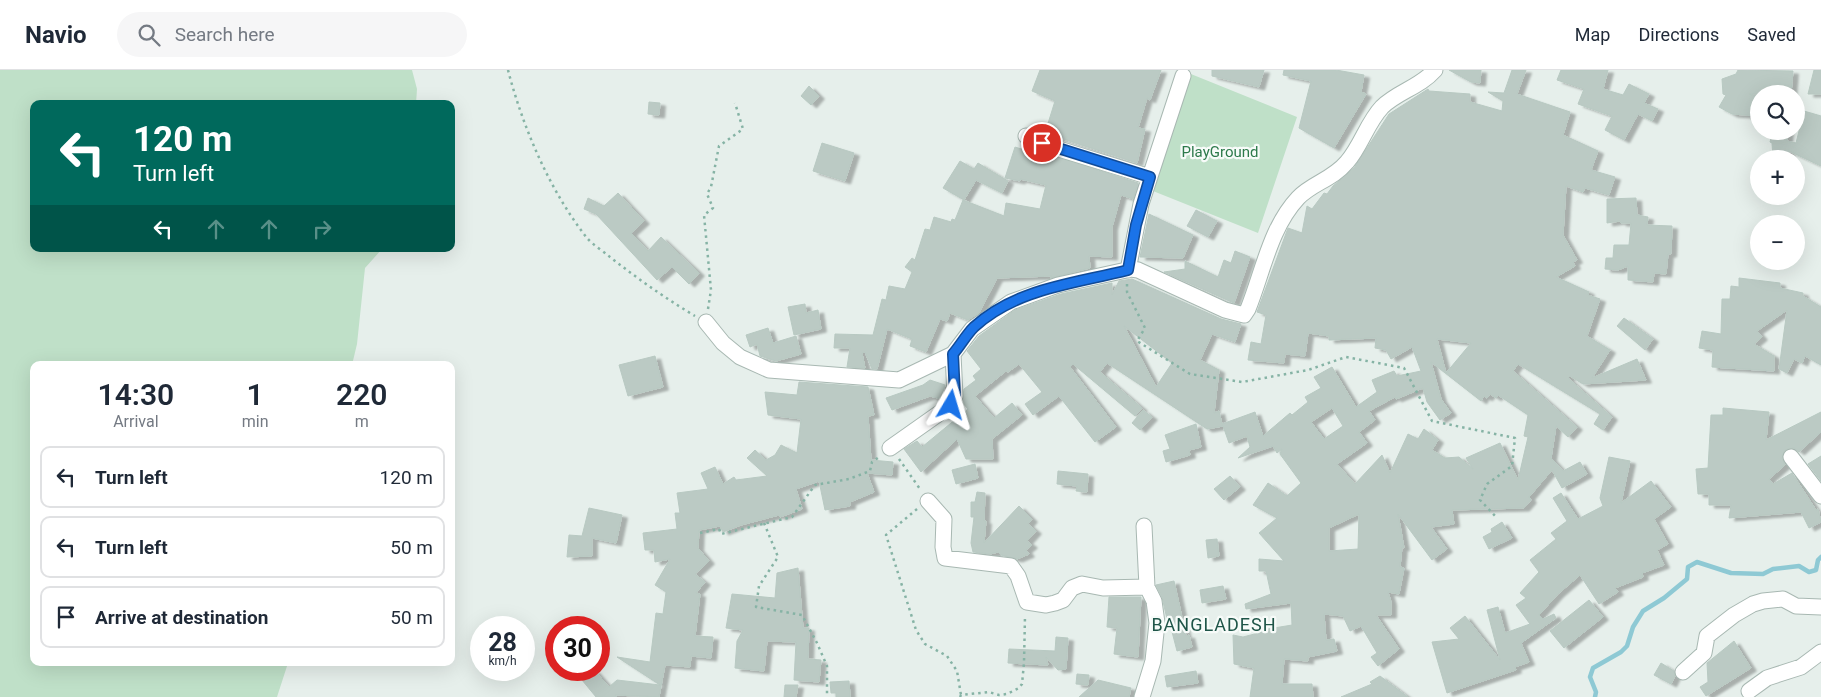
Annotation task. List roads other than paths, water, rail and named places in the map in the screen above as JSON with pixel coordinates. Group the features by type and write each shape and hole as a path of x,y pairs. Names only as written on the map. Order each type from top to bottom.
{"street":[{"path":"706,322 723,343 740,358 769,370 899,380 953,354 972,329 1011,302 1058,285 1128,270 1138,270 1225,310 1244,315 1248,310 1270,246 1284,215 1306,191 1338,172 1349,160 1383,106 1427,78 1435,70"},
{"path":"1128,270 1139,211 1183,76"},
{"path":"1026,136 1059,150 1150,177"},
{"path":"890,448 921,424 951,405 955,396 953,354"},
{"path":"1791,457 1821,496"},
{"path":"928,501 944,519 943,548 945,558 1011,566 1017,574 1027,602 1031,604 1046,605 1060,602 1066,598 1072,588 1082,584 1103,588 1148,587"},
{"path":"1142,697 1154,661 1157,623 1154,601 1148,587 1144,526"},
{"path":"1684,672 1704,654 1707,636 1734,615 1753,604 1781,599 1796,606 1821,607"},
{"path":"1749,691 1767,678 1800,667 1821,652"}],"waterway":[{"path":"1595,697 1596,692 1590,677 1593,668 1621,652 1627,646 1633,627 1643,611 1664,598 1687,579 1688,567 1697,562 1731,573 1763,574 1773,569 1799,566 1809,572 1816,570 1818,560 1821,557"}],"district":[{"name":"BANGLADESH","path":"1214,625"}],"park label":[{"name":"PlayGround","path":"1220,152"}]}
